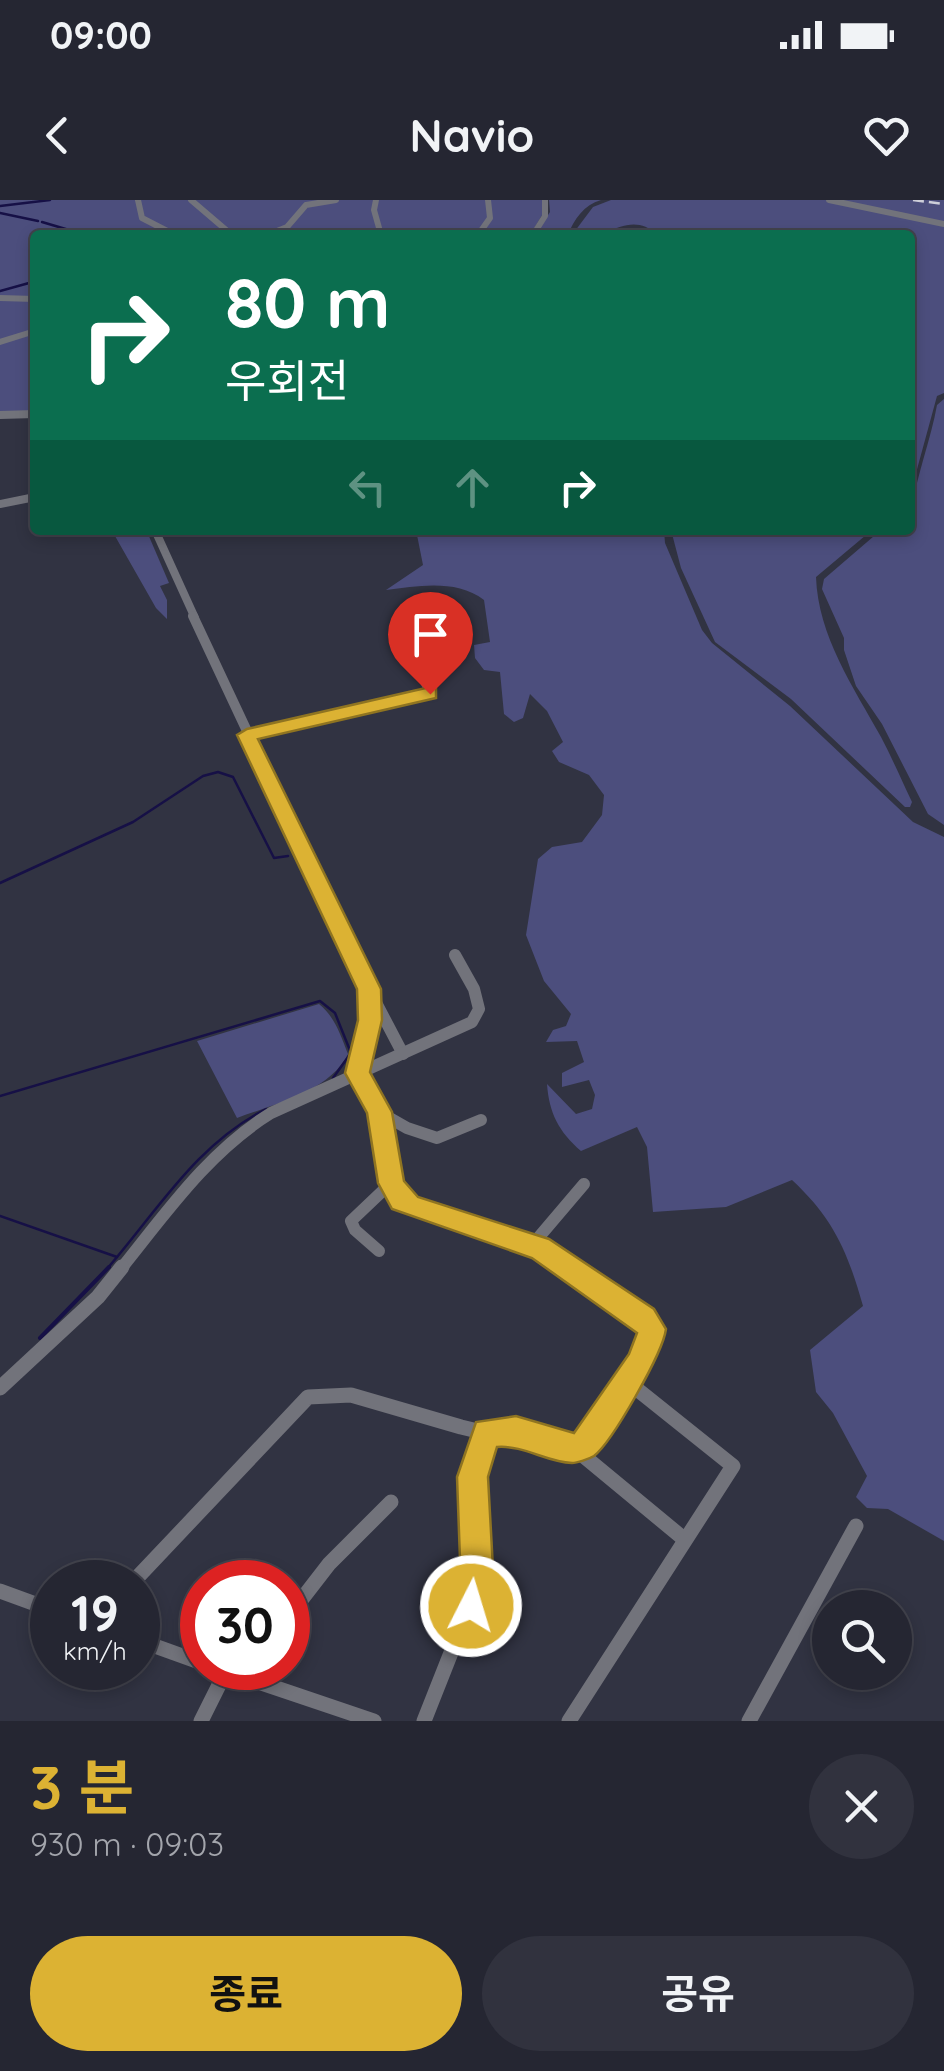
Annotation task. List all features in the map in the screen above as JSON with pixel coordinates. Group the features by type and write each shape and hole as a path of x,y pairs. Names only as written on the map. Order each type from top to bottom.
{"street":[{"path":"138,200 142,218 165,230"},
{"path":"191,200 226,230"},
{"path":"280,230 306,205 336,200"},
{"path":"376,200 374,210 380,230"},
{"path":"482,230 490,218 488,200"},
{"path":"535,230 545,216 545,200"},
{"path":"829,200 944,224"},
{"path":"0,298 30,298"},
{"path":"0,342 30,332"},
{"path":"0,414 30,414"},
{"path":"0,504 30,498"},
{"path":"157,535 247,735 402,1054"},
{"path":"247,735 430,694 401,616"},
{"path":"0,1388 98,1297 197,1174 240,1132 272,1112 472,1022 478,1015 474,989 455,955"},
{"path":"369,989 370,1020 357,1073 379,1112 392,1183 401,1200 533,1244 649,1324 650,1346 588,1439 574,1448"},
{"path":"379,1112 407,1128 437,1138 481,1120"},
{"path":"380,1251 355,1230 351,1221 392,1183"},
{"path":"533,1244 584,1184"},
{"path":"568,1721 733,1466 628,1382"},
{"path":"155,1560 308,1397 324,1392 390,1404 486,1433 516,1431 574,1448 684,1539"},
{"path":"424,1721 478,1587 472,1477 486,1433"},
{"path":"310,1589 390,1502"},
{"path":"749,1721 856,1526"},
{"path":"0,1591 30,1602"},
{"path":"202,1721 213,1690"},
{"path":"293,1690 374,1721"}],"shaded area":[{"path":"0,200 542,200 544,212 533,230 30,230 30,411 0,412"},
{"path":"549,200 601,200 580,213 570,230 538,230 550,212"},
{"path":"611,200 944,200 944,393 937,396 915,477 915,230 651,230 631,225 612,230 576,230 593,207"},
{"path":"944,399 944,825 928,814 882,724 856,686 844,638 822,589 824,579 875,535 915,535 915,492 937,405"},
{"path":"148,535 169,583 160,586 167,600 167,619 156,608 115,536"},
{"path":"417,535 664,535 702,630 712,643 790,706 913,822 944,837 944,1541 888,1509 867,1508 856,1497 867,1476 833,1413 816,1392 810,1350 863,1306 838,1238 806,1194 792,1180 726,1207 653,1212 647,1147 637,1127 581,1151 556,1121 547,1084 576,1114 592,1109 595,1095 589,1080 562,1087 562,1073 584,1062 577,1041 546,1042 553,1030 566,1026 571,1014 544,981 526,935 538,859 552,847 582,842 602,815 604,795 589,775 559,762 552,751 563,742 547,711 530,694 523,718 514,722 504,714 500,672 484,670 475,658 474,645 490,642 484,600 449,587 386,590 423,565"},
{"path":"672,535 866,535 816,577 818,599 830,641 889,753 912,802 910,807 905,807 791,699 715,642 681,568"},
{"path":"319,1004 333,1020 348,1054 339,1067 299,1095 237,1118 197,1041"}],"waterway":[{"path":"0,206 50,200"},
{"path":"0,213 38,221"},
{"path":"42,222 69,230"},
{"path":"0,291 29,283"},
{"path":"0,883 133,822 203,776 218,772 233,777 274,858 288,856"},
{"path":"0,1096 320,1001 335,1013 351,1053 333,1078"},
{"path":"117,1257 198,1160 218,1141 266,1109"},
{"path":"0,1216 117,1257"},
{"path":"106,1270 117,1257"},
{"path":"40,1338 109,1267"}],"railway":[{"path":"913,200 944,204"}],"route":[{"path":"430,694 247,735 369,989 370,1020 357,1073 374,1097 379,1112 392,1183 396,1194 411,1206 540,1248 644,1318 652,1329 650,1346 584,1445 562,1446 516,1431 486,1433 472,1477 478,1587 471,1606"}]}
